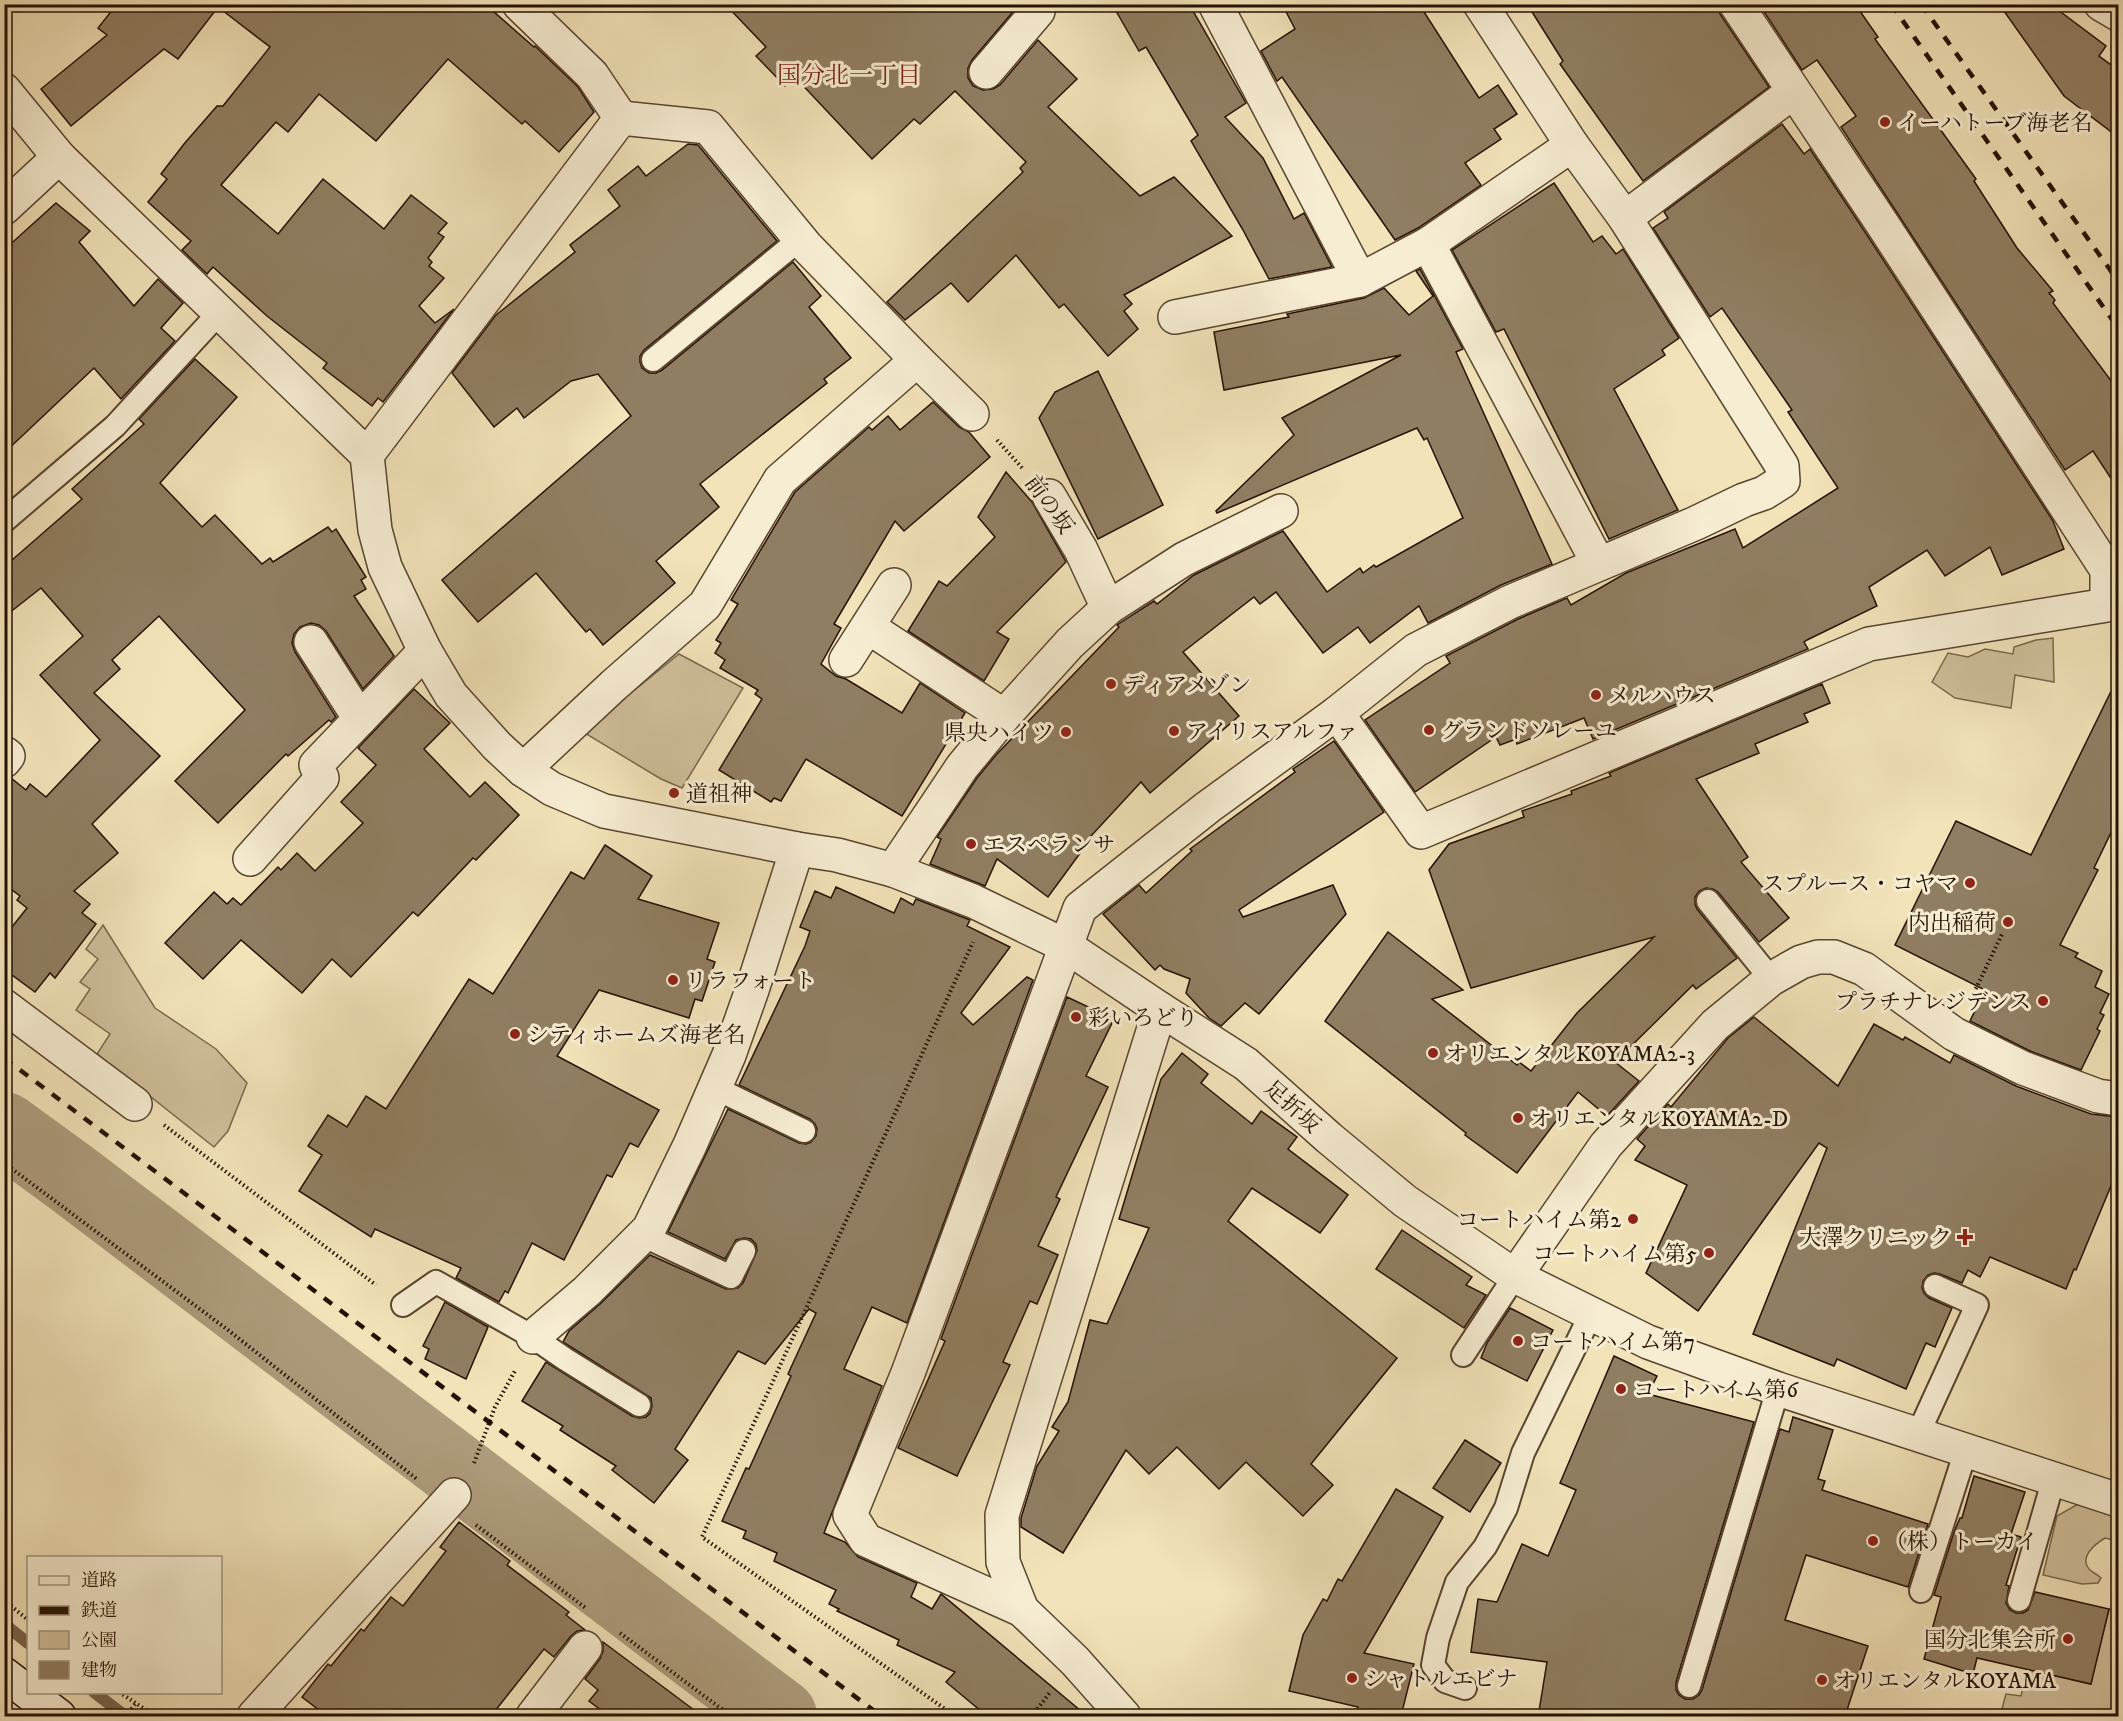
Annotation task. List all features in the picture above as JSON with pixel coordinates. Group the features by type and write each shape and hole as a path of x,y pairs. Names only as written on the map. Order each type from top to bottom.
{"street":[{"path":"519,4 592,75 621,118"},
{"path":"986,72 1038,11 1037,4"},
{"path":"1215,4 1360,280"},
{"path":"1124,1716 1074,1661 1022,1610 866,1540 850,1515 908,1373 1080,908 1208,807 1337,713 1416,650 1510,602 1764,493 1783,481 1782,466 1625,218 1572,145 1480,4"},
{"path":"1337,713 1422,832 1869,644 2107,605 2107,570 1736,4"},
{"path":"2101,4 2118,14"},
{"path":"4,90 59,157 367,455 621,118"},
{"path":"1625,218 1793,92"},
{"path":"621,118 708,127 800,239 916,360 972,414"},
{"path":"1175,317 1360,280 1428,243 1572,145"},
{"path":"4,208 59,157"},
{"path":"1428,243 1598,563"},
{"path":"523,770 705,605 780,480 916,360"},
{"name":"足折坂","path":"367,455 375,531 385,567 425,651 452,695 497,746 523,770 552,789 604,811 837,855 893,870 990,909 1066,946 1160,1010 1246,1064 1329,1138 1405,1201 1515,1276 1648,1342 1778,1389 2118,1500"},
{"name":"前の坂","path":"1049,496 1081,550 1108,608"},
{"path":"893,870 962,767 1004,716 1070,643 1108,608 1184,560 1281,511"},
{"path":"846,660 894,585"},
{"path":"868,627 1004,716"},
{"path":"311,642 360,719"},
{"path":"250,859 322,778 316,765 425,651"},
{"path":"4,753 8,756 4,760"},
{"path":"533,1336 587,1291 649,1229 671,1187 715,1088 752,990 797,849"},
{"path":"1515,1276 1606,1145 1715,1025 1771,979 1801,962 1818,957 1834,957 1864,969 1954,1034 2023,1068 2098,1096 2118,1099"},
{"path":"4,1006 135,1104"},
{"path":"1022,1610 1004,1562 1002,1515 1160,1010"},
{"path":"254,1716 451,1499"},
{"path":"533,1716 585,1648"},
{"path":"4,1674 27,1692"},
{"path":"30,1694 59,1716"}],"lane":[{"path":"653,360 800,239"},
{"path":"4,521 115,426 219,313"},
{"path":"1708,901 1771,979"},
{"path":"715,1088 804,1131"},
{"path":"642,1235 731,1277 744,1251"},
{"path":"1463,1355 1515,1276"},
{"path":"404,1305 436,1282 533,1336 565,1359 639,1405"},
{"path":"1918,1434 1977,1305 1935,1286"},
{"path":"1465,1688 1445,1681 1434,1665 1438,1638 1457,1582 1485,1548 1506,1508 1523,1453 1590,1314"},
{"path":"1689,1686 1778,1389"},
{"path":"1921,1591 1966,1450"},
{"path":"2019,1600 2054,1478"}],"path":[{"name":"前の坂","path":"972,414 1049,496"},
{"path":"955,1716 702,1537 950,990 990,909"},
{"path":"1954,1034 2003,932"},
{"path":"135,1104 404,1305"},
{"path":"4,1163 451,1499 591,1612"},
{"path":"472,1468 495,1407 533,1336"},
{"path":"4,1600 27,1619"},
{"path":"619,1633 731,1716"},
{"path":"122,1694 155,1716"},
{"path":"126,1716 135,1704"}],"green space":[{"path":"2053,638 2054,682 2015,675 2011,708 1955,698 1932,682 1948,653 1968,657 1985,649 2013,654 2014,647 2036,640"},
{"path":"679,654 743,688 682,788 661,779 583,732"},
{"path":"103,925 155,1008 216,1049 247,1083 228,1131 214,1147 97,1054 110,1034 76,1010 90,989 80,982 98,959 86,949"},
{"path":"2078,1504 2118,1518 2118,1541 2105,1538 2089,1551 2087,1556 2086,1564 2089,1569 2101,1578 2098,1583 2082,1584 2043,1575 2057,1516"},
{"path":"2109,1609 2118,1609 2118,1716 2000,1716 2006,1694 2021,1696 2027,1669 2090,1684"}],"building":[{"path":"117,4 485,4 535,46 578,87 594,112 559,152 525,121 522,124 448,59 376,141 319,94 288,132 276,122 221,185 278,234 323,179 384,229 411,195 447,223 438,233 444,237 428,258 432,262 429,266 444,278 419,306 435,323 454,309 383,402 378,398 372,406 323,368 327,363 267,316 213,267 207,274 182,250 191,241 148,202 167,179 161,174 184,144 217,106 223,106 270,47 218,7 178,59 164,49 71,126 41,89 107,35 98,28"},
{"path":"725,4 1004,4 1012,13 972,60 968,68 968,78 973,86 983,90 993,89 1000,85 1038,40 1077,79 1048,107 1140,196 1174,177 1232,236 1124,295 1132,304 1124,311 1138,329 1108,356 1064,304 1059,308 1016,255 968,302 951,283 905,320 887,302 1023,172 1020,168 1026,162 955,91 920,124 914,119 872,159 795,77 785,86 756,56 766,47"},
{"path":"1112,4 1189,4 1246,103 1225,117 1263,158 1294,219 1304,213 1332,267 1269,279 1191,141 1198,135 1146,47 1139,51"},
{"path":"1282,4 1419,4 1479,98 1498,85 1517,114 1494,129 1501,139 1465,163 1481,185 1418,228 1395,240 1282,77 1277,81 1261,51 1295,29"},
{"path":"1527,4 1717,4 1720,14 1769,87 1643,181 1560,64 1563,61"},
{"path":"1759,4 1855,4 1878,37 1875,39 1976,179 1974,181 2017,248 2053,291 2049,293 2055,300 2053,303 2118,390 2118,489 2093,451 2065,470 1841,127 1856,116 1817,60 1802,70"},
{"path":"1999,4 2050,4 2106,46 2099,56 2118,70 2118,137 2064,96"},
{"path":"1782,124 1804,154 1810,149 2053,521 2064,549 2002,575 1990,547 1945,576 1927,550 1869,587 1877,606 1807,640 1804,642 1808,649 1593,739 1584,718 1517,744 1516,739 1500,745 1496,737 1415,792 1365,720 1450,663 1446,656 1518,619 1567,598 1571,605 1626,573 1735,529 1743,548 1838,488 1788,412 1792,410 1722,308 1710,317 1653,228 1668,218 1664,212"},
{"path":"688,144 698,145 777,241 644,350 640,356 642,368 649,373 662,370 793,262 821,296 809,307 851,358 824,379 827,383 700,484 719,507 656,561 675,583 603,645 590,629 586,632 536,573 478,622 442,580 631,416 598,374 571,381 524,418 517,408 494,427 452,373 496,315 575,252 570,245 620,206 608,190 638,166 646,176"},
{"path":"1554,183 1593,242 1602,236 1616,254 1623,249 1679,338 1662,350 1665,355 1614,389 1678,510 1609,539 1504,329 1496,332 1452,250"},
{"path":"56,203 90,231 79,242 134,306 158,279 183,303 161,328 175,341 121,399 94,368 4,453 4,250"},
{"path":"1420,269 1463,349 1456,352 1552,564 1501,585 1428,623 1419,606 1370,643 1358,627 1323,653 1276,592 1260,604 1254,597 1183,652 1239,716 1150,793 1141,782 1078,850 1081,852 1048,897 997,859 985,886 930,864 941,839 937,837 977,778 996,755 1119,627 1117,625 1120,623 1154,601 1157,604 1194,575 1283,531 1327,592 1360,568 1363,573 1374,565 1376,567 1463,518 1427,438 1424,440 1417,428 1217,513 1216,511 1294,435 1282,418 1401,355 1224,390 1214,332 1289,317 1287,314 1364,298 1384,288 1409,315 1433,296 1416,271"},
{"path":"195,359 237,397 160,483 202,527 215,515 262,564 270,558 273,562 328,527 332,532 336,529 366,577 361,580 366,589 354,596 394,656 363,689 326,631 319,625 311,623 300,627 294,634 292,643 295,652 336,717 331,722 329,720 288,756 286,754 218,823 175,781 245,710 159,616 112,660 120,669 94,693 160,756 92,824 118,853 74,891 90,904 82,913 96,924 55,978 50,973 35,992 4,969 4,937 27,908 17,900 20,896 4,884 4,779 11,778 26,790 30,784 46,797 100,740 40,675 83,636 41,588 4,617 4,567 82,499 72,489 144,424 139,419"},
{"path":"1098,371 1163,505 1098,539 1039,418 1055,392"},
{"path":"933,402 959,427 969,432 990,457 904,531 895,521 834,624 841,628 821,664 836,676 846,679 902,713 920,683 965,713 902,816 806,759 781,801 774,798 771,802 719,770 762,699 755,694 758,690 720,668 725,660 715,653 721,643 716,640 738,604 731,600 795,492 869,427 872,430 888,416 900,430"},
{"path":"1006,472 1032,502 1066,562 997,632 1009,639 984,681 908,631 939,581 947,586 995,537 978,517"},
{"path":"2118,677 2118,818 2094,868 2098,870 2060,945 2078,953 2075,957 2102,971 2095,987 2109,994 2100,1013 2104,1015 2097,1029 2100,1031 2081,1070 2030,1051 1970,1021 1985,990 1895,945 1956,821 2031,855"},
{"path":"1822,684 1830,703 1804,714 1808,722 1755,744 1759,753 1696,779 1748,857 1741,862 1789,918 1759,942 1718,892 1706,888 1699,891 1695,897 1697,909 1737,958 1696,989 1693,985 1615,1062 1639,1081 1607,1116 1578,1092 1517,1173 1465,1135 1466,1133 1325,1021 1388,932 1463,990 1432,999 1517,1065 1519,1062 1531,1071 1577,1013 1654,937 1471,988 1429,870 1449,844 1524,817 1522,811 1572,794 1571,791 1611,776 1609,773"},
{"path":"414,689 450,723 424,749 470,797 485,782 519,815 476,860 473,858 418,916 413,912 351,977 332,959 302,993 241,940 203,979 165,943 214,892 227,904 233,898 241,905 278,867 281,870 297,853 315,871 363,823 341,802 376,765 358,748"},
{"path":"1334,741 1384,812 1239,910 1243,917 1333,885 1346,914 1259,1014 1245,1003 1221,1026 1209,1018 1186,993 1190,979 1164,969 1160,965 1155,970 1103,914 1139,885 1146,893 1192,851 1190,849 1295,772 1293,769"},
{"path":"605,845 652,876 638,899 719,923 707,959 715,962 702,1001 695,999 689,1018 599,990 557,1056 659,1110 638,1147 630,1143 612,1177 607,1175 564,1260 532,1243 508,1293 505,1291 499,1302 456,1278 461,1268 375,1229 371,1237 299,1191 322,1155 308,1146 328,1115 347,1127 366,1096 386,1109 469,979 493,994 571,872 584,879"},
{"path":"836,887 894,913 901,898 913,905 916,899 970,920 967,926 1010,947 961,1013 973,1025 1027,977 1033,980 907,1323 872,1307 844,1369 882,1386 824,1533 845,1542 858,1557 917,1583 911,1597 932,1609 941,1594 1087,1716 987,1716 946,1682 955,1672 897,1645 899,1640 837,1611 839,1609 829,1604 836,1590 774,1561 777,1553 743,1538 746,1531 722,1521 746,1468 749,1469 791,1376 788,1374 816,1313 809,1309 765,1364 738,1351 675,1449 688,1460 654,1503 612,1470 616,1466 560,1430 563,1426 522,1401 546,1362 632,1416 646,1417 652,1406 651,1398 563,1342 569,1331 650,1255 726,1289 738,1288 743,1283 757,1251 756,1244 751,1239 736,1240 725,1259 668,1232 728,1109 799,1143 811,1142 816,1136 817,1129 810,1119 739,1085 805,946 810,931 800,927 815,891 831,898"},
{"path":"1067,997 1114,1019 1086,1076 1108,1087 1056,1197 1060,1199 1038,1246 1058,1255 1037,1304 1030,1301 1003,1362 1010,1365 957,1476 898,1448 945,1341 941,1339"},
{"path":"1754,1017 1838,1086 1874,1024 1903,1040 1905,1037 1950,1063 1954,1055 2016,1086 2091,1114 2118,1117 2118,1169 2066,1289 1990,1257 1980,1277 1968,1270 1962,1283 1940,1274 1928,1275 1923,1281 1924,1293 1929,1298 1952,1308 1935,1347 1926,1343 1906,1389 1837,1359 1834,1366 1753,1334 1827,1148 1819,1143 1698,1311 1646,1273 1687,1185 1635,1160 1645,1146 1637,1139 1668,1104 1671,1107 1728,1038"},
{"path":"1182,1053 1208,1074 1201,1083 1252,1124 1261,1111 1297,1137 1288,1149 1348,1195 1320,1233 1252,1188 1228,1221 1397,1358 1311,1464 1333,1485 1303,1516 1246,1462 1219,1489 1177,1447 1149,1474 1126,1450 1063,1553 1021,1527 1021,1518 1037,1466 1059,1431 1052,1427 1068,1402 1090,1320 1107,1324 1149,1228 1119,1219 1161,1079"},
{"path":"1402,1230 1472,1277 1466,1285 1486,1295 1464,1328 1376,1269"},
{"path":"445,1302 488,1327 466,1379 425,1359 429,1349 423,1346"},
{"name":"コートハイム第7","path":"1510,1308 1553,1330 1527,1381 1481,1358 1487,1343"},
{"path":"1614,1356 1657,1376 1648,1394 1754,1422 1676,1682 1676,1690 1685,1699 1693,1699 1702,1690 1780,1429 1789,1432 1793,1417 1833,1430 1818,1479 1825,1481 1822,1490 1928,1524 1908,1587 1806,1555 1785,1620 1868,1646 1845,1716 1573,1716 1539,1711 1547,1662 1471,1652 1478,1599 1497,1602 1522,1544 1548,1556 1576,1490 1560,1483"},
{"path":"1465,1440 1501,1463 1470,1512 1433,1488"},
{"path":"1974,1476 2025,1492 2011,1534 2021,1537 2006,1585 2009,1586 2006,1603 2010,1610 2023,1613 2028,1610 2035,1592 2109,1609 2091,1684 1977,1658 1973,1674 1924,1659 1941,1597 1934,1595 1954,1532 1962,1518"},
{"path":"1396,1489 1443,1517 1364,1653 1414,1664 1401,1716 1354,1716 1358,1707 1289,1691 1303,1635 1323,1599 1327,1601 1338,1579 1342,1581"},
{"path":"459,1522 510,1561 507,1565 569,1612 566,1615 585,1630 577,1631 571,1636 554,1657 544,1649 491,1716 327,1716 302,1697 328,1664 331,1666 361,1629 364,1631 391,1597 403,1606 446,1551 440,1547"},
{"path":"603,1642 702,1716 609,1716 589,1701 598,1690 585,1679 600,1659"}],"waterway":[{"path":"4,1129 780,1716"},
{"path":"4,1624 27,1642"},
{"path":"97,1694 125,1716"}],"railway":[{"path":"1891,4 2118,328"},
{"path":"1921,4 2118,281"},
{"path":"4,1058 881,1716"}],"place":[{"name":"イーハトーブ海老名","path":"1885,122"},
{"name":"ディアメゾン","path":"1111,684"},
{"name":"メルハウス","path":"1596,695"},
{"name":"グランドソレーユ","path":"1429,730"},
{"name":"アイリスアルファ","path":"1174,731"},
{"name":"県央ハイツ","path":"1066,732"},
{"name":"道祖神","path":"674,793"},
{"name":"エスペランサ","path":"971,844"},
{"name":"スプルース・コヤマ","path":"1970,883"},
{"name":"内出稲荷","path":"2008,922"},
{"name":"リラフォート","path":"673,980"},
{"name":"プラチナレジデンス","path":"2043,1001"},
{"name":"彩いろどり","path":"1076,1017"},
{"name":"シティホームズ海老名","path":"515,1034"},
{"name":"オリエンタルKOYAMA2-3","path":"1433,1053"},
{"name":"オリエンタルKOYAMA2-D","path":"1518,1118"},
{"name":"コートハイム第2","path":"1633,1219"},
{"name":"大澤クリニック","path":"1965,1237"},
{"name":"コートハイム第5","path":"1709,1253"},
{"name":"コートハイム第7","path":"1518,1341"},
{"name":"コートハイム第6","path":"1621,1389"},
{"name":"（株）トーカイ","path":"1873,1541"},
{"name":"国分北集会所","path":"2068,1639"},
{"name":"シャトルエビナ","path":"1352,1678"},
{"name":"オリエンタルKOYAMA","path":"1822,1680"}],"district":[{"name":"国分北一丁目","path":"849,75"}]}
